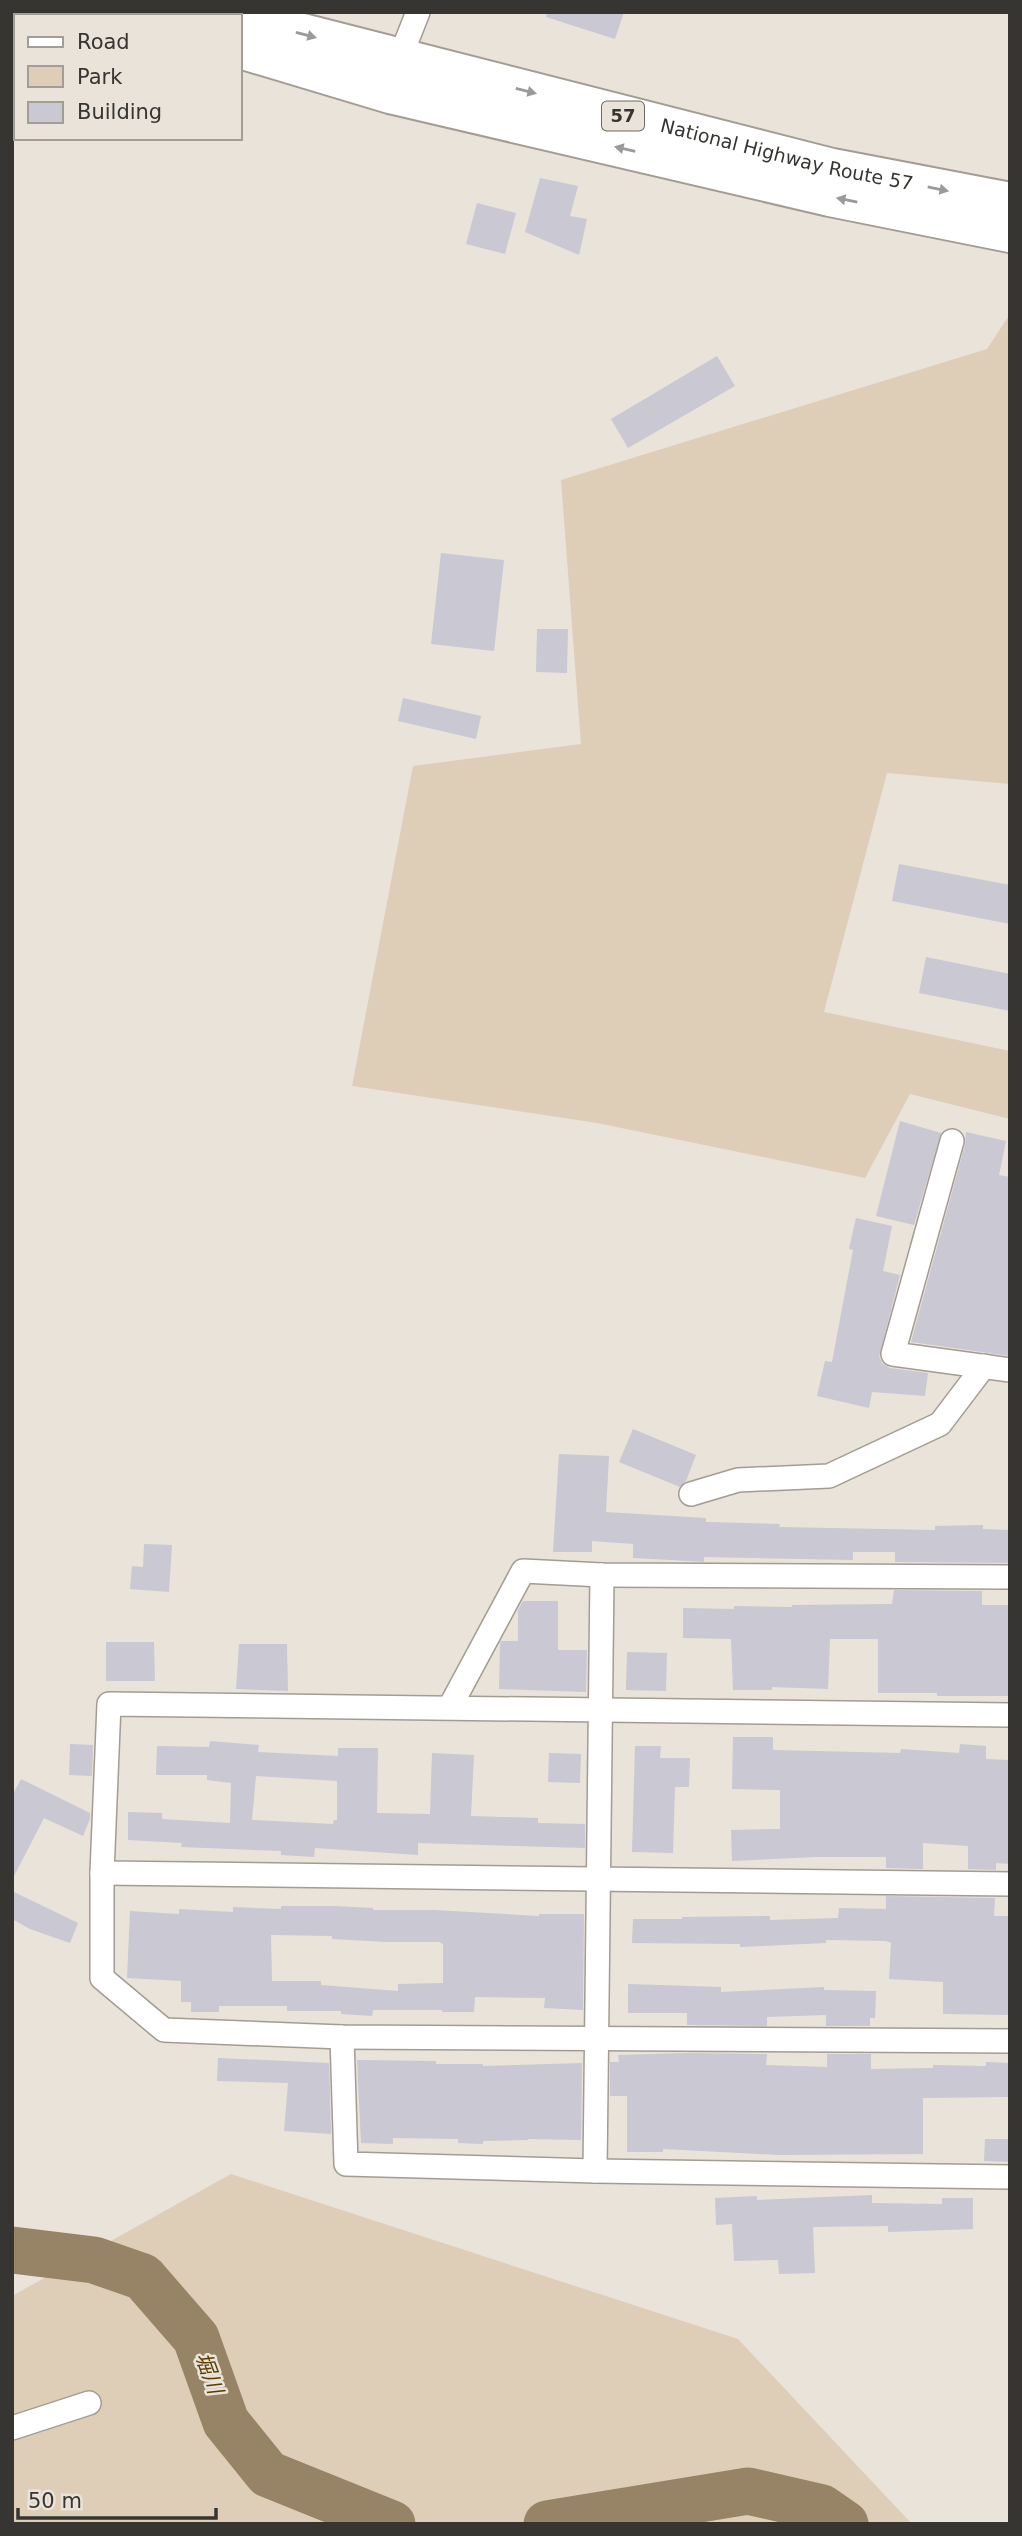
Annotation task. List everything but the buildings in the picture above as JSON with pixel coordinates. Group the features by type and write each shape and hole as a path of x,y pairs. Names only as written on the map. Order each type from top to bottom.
{"highway":[{"name":"National Highway Route 57","path":"242,18 394,76 830,197 1010,233"},
{"name":"National Highway Route 57","path":"242,49 394,76 832,168 1010,202"}],"street":[{"path":"394,76 418,12"},
{"path":"952,1141 893,1354 1010,1370"},
{"path":"691,1494 738,1480 829,1476 940,1424 984,1366"},
{"path":"451,1705 523,1571 602,1575 1010,1577"},
{"path":"595,2171 602,1575"},
{"path":"1010,1715 601,1710 451,1705 109,1704 102,1872 102,1978 164,2030 342,2037 1010,2041"},
{"path":"102,1872 1010,1884"},
{"path":"342,2037 346,2164 595,2171 1010,2177"},
{"path":"12,2428 89,2403"}],"green space":[{"path":"1010,314 1010,784 887,773 824,1012 1010,1051 1010,1119 910,1094 865,1178 597,1123 352,1086 413,766 581,744 561,480 987,349"},
{"path":"231,2174 738,2339 912,2524 12,2524 12,2296"}],"waterway":[{"name":"堀川","path":"12,2250 94,2260 143,2277 196,2338 226,2422 268,2474 392,2524"},
{"name":"堀川","path":"547,2524 748,2491 822,2508 845,2524"}]}
